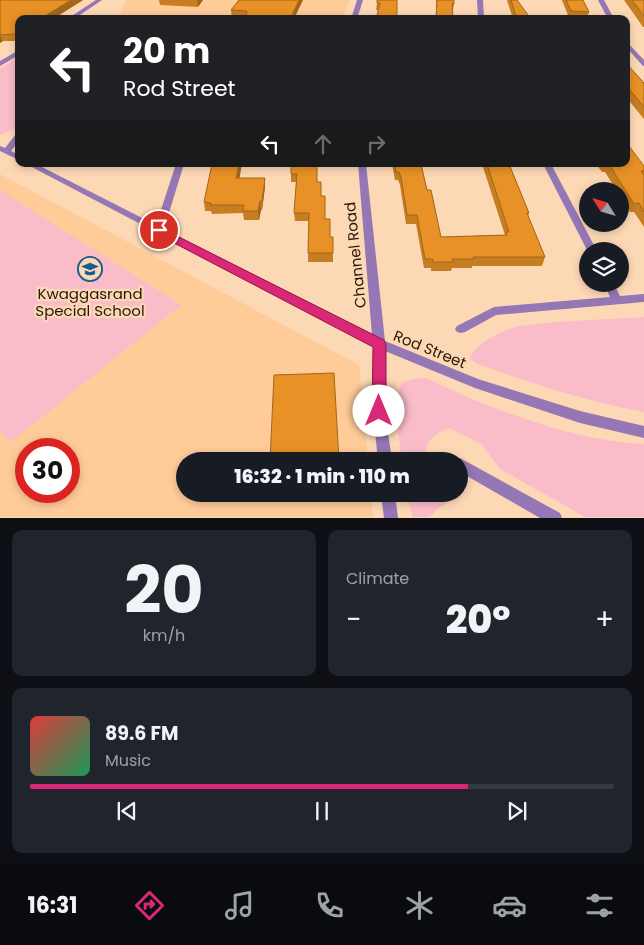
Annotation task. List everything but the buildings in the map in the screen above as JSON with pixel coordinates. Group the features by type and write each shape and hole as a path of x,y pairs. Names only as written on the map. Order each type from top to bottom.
{"street":[{"path":"76,15 99,0"},
{"path":"355,15 360,0"},
{"path":"480,0 482,15"},
{"path":"601,0 609,15"},
{"path":"630,48 644,64"},
{"path":"0,64 15,55"},
{"path":"15,140 3,150 15,156"},
{"name":"Rod Street","path":"36,167 379,344 475,383 580,417 644,432"},
{"path":"159,230 179,167"},
{"name":"Channel Road","path":"362,167 379,344 379,411 384,452"},
{"path":"549,167 587,242"},
{"path":"613,292 617,300"},
{"path":"460,329 494,311 644,298"},
{"path":"468,470 555,518"},
{"path":"389,502 391,518"}],"shaded area":[{"path":"127,0 349,0 344,15 118,15"},
{"path":"15,59 15,129 0,135 0,69"},
{"name":"Kwaggasrand Special School","path":"0,174 359,365 367,452 176,452 176,502 372,502 373,517 0,517"},
{"path":"0,190 181,305 11,442 0,431"},
{"path":"644,317 644,412 601,403 537,384 475,363 470,358 473,352 484,342 506,330 520,326 566,321"},
{"path":"426,378 488,406 554,428 598,439 644,444 644,517 585,517 500,469 481,444 449,428 438,433 430,440 426,452 401,452 397,402 401,383 413,379"},
{"path":"408,502 448,502 436,510 430,517 413,517"}],"place":[{"name":"Kwaggasrand Special School","path":"90,269"}],"route":[{"path":"159,230 379,344 379,411"}]}
